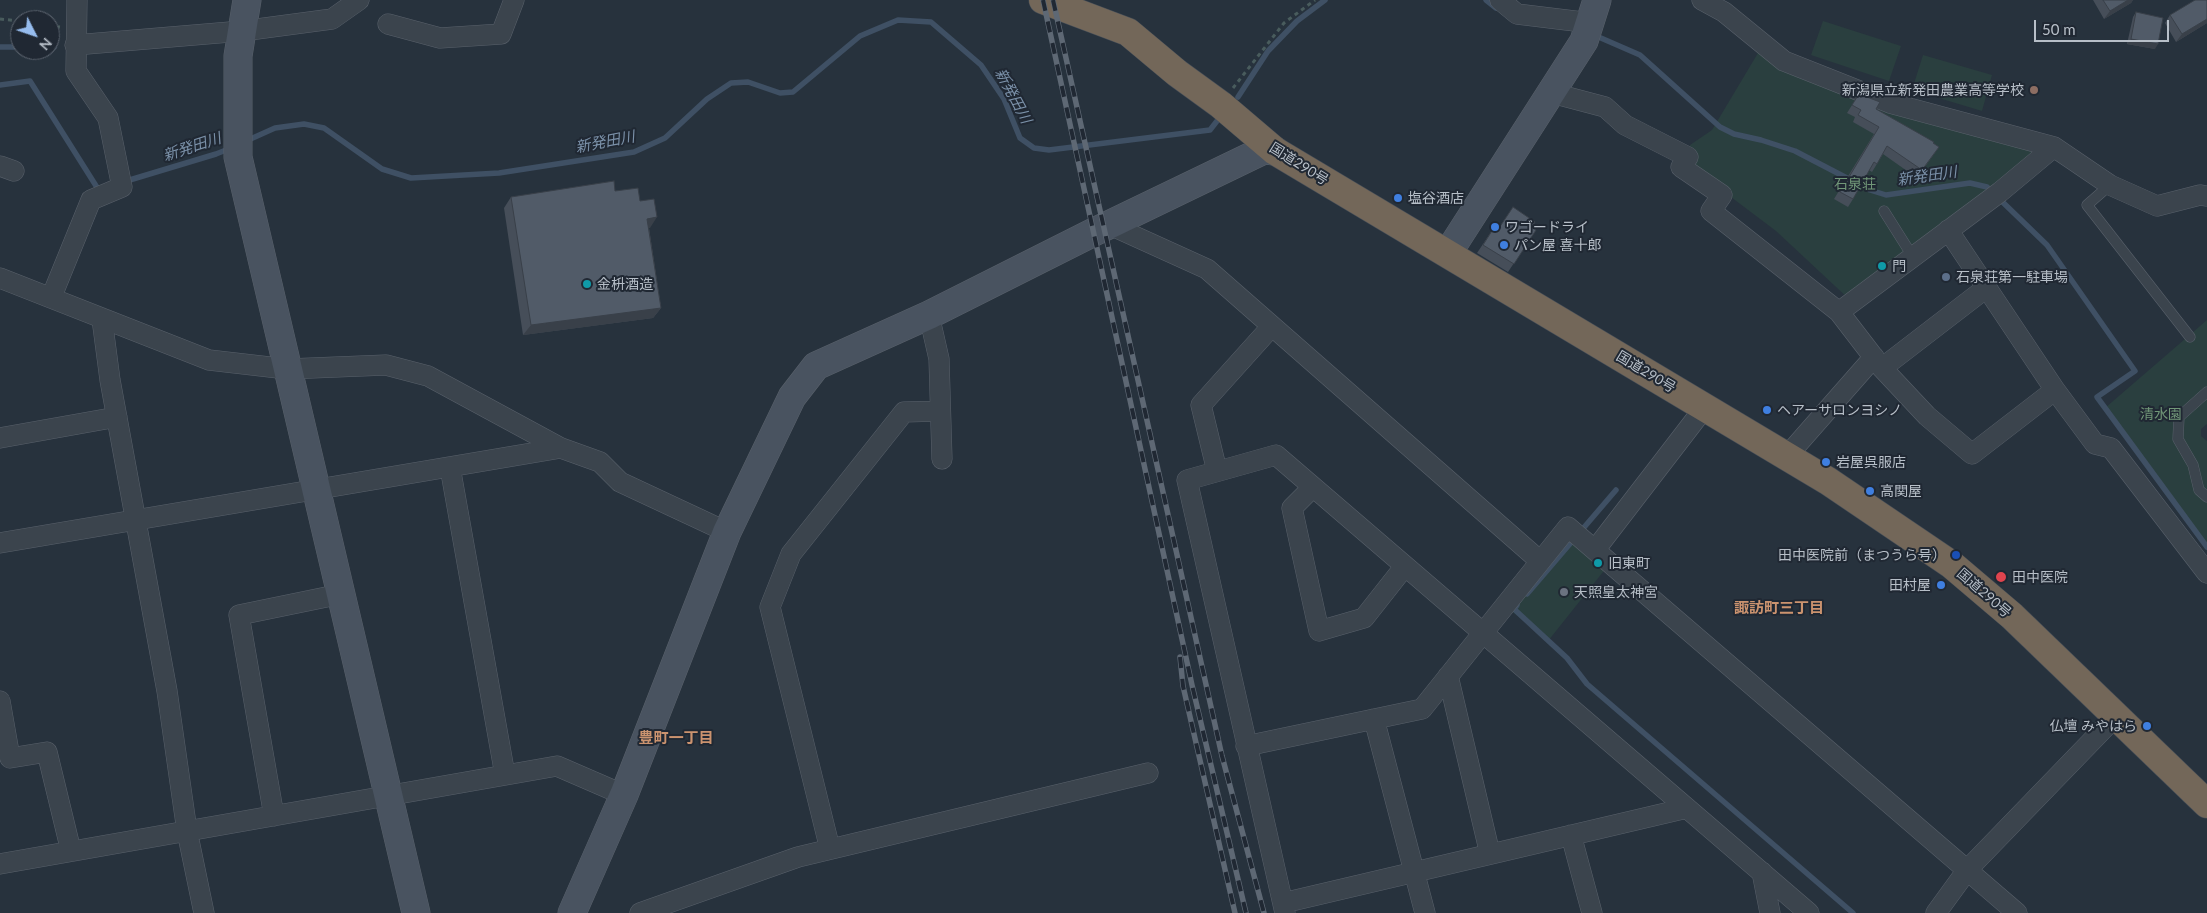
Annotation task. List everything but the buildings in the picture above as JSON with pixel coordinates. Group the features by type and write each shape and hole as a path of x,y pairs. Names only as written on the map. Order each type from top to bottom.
{"highway":[{"name":"国道290号","path":"1043,0 1128,32 1177,73 1221,105 1275,151 1828,481 1952,565 2012,616 2207,804"}],"street":[{"path":"51,298 91,200 119,179 108,118 76,71 77,0"},
{"path":"247,0 238,56 238,145 287,369 416,913"},
{"path":"75,45 242,30 332,19 358,0"},
{"path":"388,24 440,38 501,34 514,0"},
{"path":"1448,253 1552,93 1591,21 1517,14 1500,0"},
{"path":"1702,0 1724,12 1784,61 1890,103 2054,146 2110,184 2156,206 2205,192"},
{"path":"1552,93 1605,107 1625,125 1688,157 1681,168 1722,194 1711,211 1839,312 1878,362 1927,416 1972,454 2055,390"},
{"path":"1839,312 1996,195 2054,146"},
{"path":"572,913 624,795 727,532 792,397 816,366 929,315 1264,150 1275,151"},
{"path":"1110,225 1207,269 1540,561"},
{"path":"1948,230 2055,390 2095,444 2110,448 2207,573"},
{"path":"0,278 209,360 287,369 386,365 428,376 561,448 600,462 620,482 727,532"},
{"path":"1787,456 1878,362 1986,288"},
{"path":"929,315 939,359 942,459"},
{"path":"102,319 117,417 167,692 186,831 204,913"},
{"path":"1217,471 1201,405 1272,326"},
{"path":"1595,550 1704,407"},
{"path":"830,849 770,607 791,554 904,412 940,411"},
{"path":"0,438 117,417"},
{"path":"0,543 136,522 561,448"},
{"path":"1687,808 1414,872 1284,908 1187,480 1276,455 1483,632 1809,913"},
{"path":"450,466 505,775"},
{"path":"1313,487 1292,508 1319,631 1364,618 1405,566"},
{"path":"1246,746 1422,709 1568,526 2017,913"},
{"path":"274,816 239,615 341,594"},
{"path":"1448,676 1490,854"},
{"path":"0,701 10,758 47,752 72,851"},
{"path":"1936,913 1968,869 2115,717"},
{"path":"1374,719 1425,913"},
{"path":"0,864 557,766 624,795"},
{"path":"640,913 798,857 1148,772"},
{"path":"1571,835 1592,913"},
{"path":"1762,872 1770,913"}],"lane":[{"path":"2110,184 2087,205 2190,337"},
{"path":"1884,211 1913,257"},
{"path":"2207,392 2179,417 2178,439 2193,465 2200,490 2207,497"}],"path":[{"path":"1221,105 1259,53 1284,24 1315,0"}],"green space":[{"path":"1823,21 1901,46 1889,81 1811,55"},
{"name":"石泉荘","path":"1761,48 1780,63 2049,147 1850,300 1776,231 1691,167 1690,145 1712,130"},
{"path":"1923,55 1992,75 1982,111 1912,90"},
{"name":"清水園","path":"2207,320 2207,424 2201,429 2201,436 2207,441 2207,547 2105,408"},
{"path":"1570,537 1607,567 1548,641 1509,609"}],"waterway":[{"name":"新発田川","path":"1238,97 1268,51 1297,21 1325,0"},
{"name":"新発田川","path":"1486,0 1496,8"},
{"name":"新発田川","path":"246,141 275,128 304,124 324,128 382,169 411,178 499,173 634,152 665,138 707,99 731,83 748,82 780,93 793,92 860,36 898,20 931,22 981,65 1004,99 1020,138 1034,148 1049,150 1210,130 1217,121"},
{"name":"新発田川","path":"1594,35 1640,55 1720,127 1734,134 1795,151 1870,190 1886,195 1970,183 1987,187 2047,245 2135,371 2097,397 2207,547"},
{"path":"0,47 10,47"},
{"name":"新発田川","path":"0,85 30,81 98,189 102,188"},
{"name":"新発田川","path":"123,182 231,148"},
{"path":"1527,594 1616,490"},
{"path":"1517,605 1514,609 1567,658 1587,684 1853,913"}],"railway":[{"path":"1043,0 1192,685 1246,913"},
{"path":"1053,0 1222,756 1264,913"},
{"path":"1180,657 1183,686 1235,913"}],"place":[{"name":"新潟県立新発田農業高等学校","path":"2034,90"},
{"name":"塩谷酒店","path":"1398,198"},
{"name":"ワゴードライ","path":"1495,227"},
{"name":"パン屋 喜十郎","path":"1504,245"},
{"name":"門","path":"1882,266"},
{"name":"石泉荘第一駐車場","path":"1946,277"},
{"name":"金枡酒造","path":"587,284"},
{"name":"ヘアーサロンヨシノ","path":"1767,410"},
{"name":"岩屋呉服店","path":"1826,462"},
{"name":"高関屋","path":"1870,491"},
{"name":"田中医院前（まつうら号）","path":"1956,555"},
{"name":"旧東町","path":"1598,563"},
{"name":"田中医院","path":"2001,577"},
{"name":"田村屋","path":"1941,585"},
{"name":"天照皇太神宮","path":"1564,592"},
{"name":"仏壇 みやはら","path":"2147,726"}],"district":[{"name":"諏訪町三丁目","path":"1779,608"},
{"name":"豊町一丁目","path":"676,738"}]}
